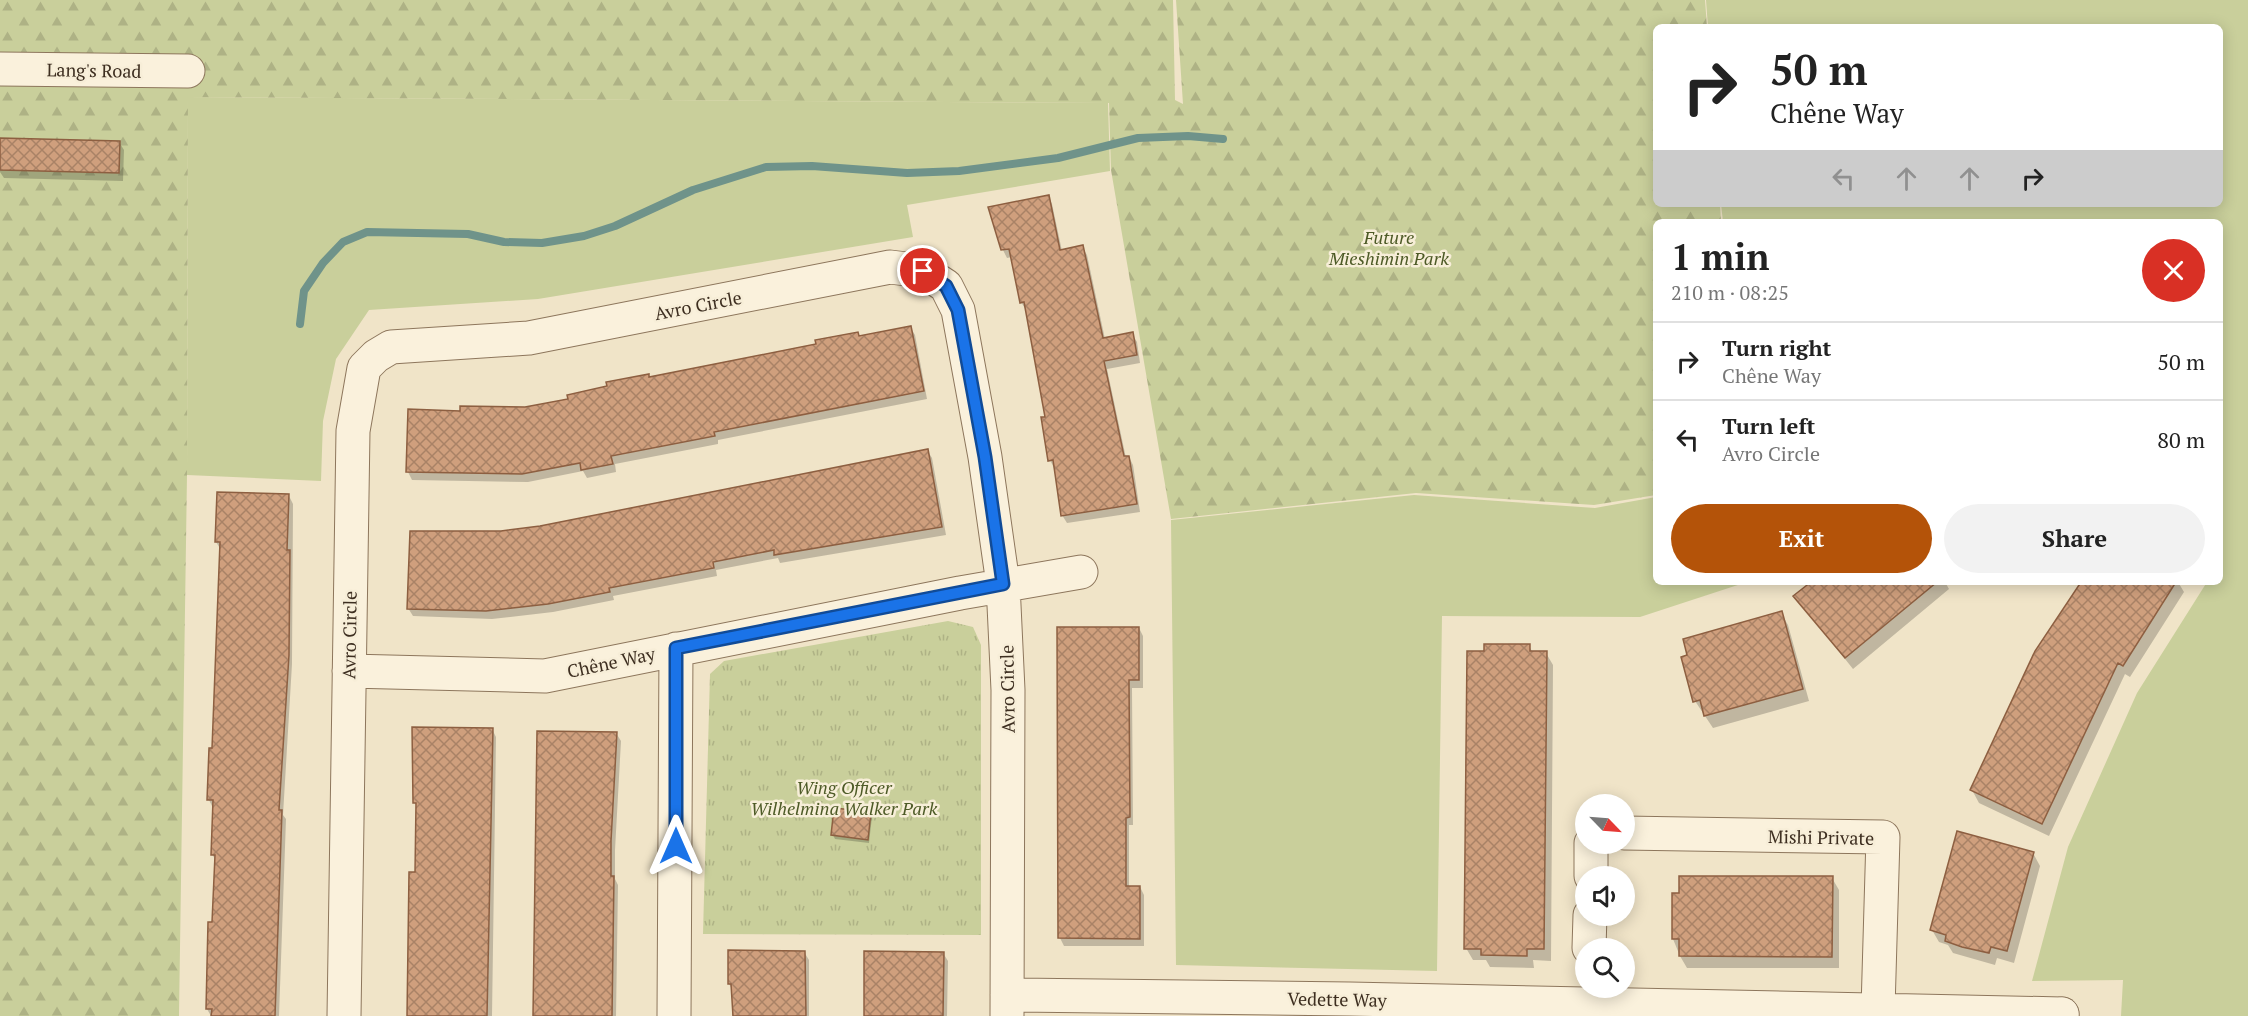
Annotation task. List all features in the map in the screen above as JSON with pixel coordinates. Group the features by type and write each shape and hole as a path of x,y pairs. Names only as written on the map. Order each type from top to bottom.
{"street":[{"name":"Lang's Road","path":"0,69 188,71"},
{"name":"Avro Circle","path":"344,1016 353,431 364,368 376,356 391,348 529,338 890,267 923,271 946,286 958,310 984,446 1003,584 1008,690 1007,1005"},
{"name":"Chêne Way","path":"349,671 545,676 1003,584 1081,572"},
{"path":"674,1016 676,648"},
{"name":"Mishi Private","path":"1635,833 1883,837 1878,1009"},
{"name":"Vedette Way","path":"1007,1005 1380,1008 1575,997"},
{"name":"Vedette Way","path":"1633,998 2062,1015"}],"green space":[{"name":"Future Mieshimin Park","path":"0,0 1173,0 1175,100 1183,104 1176,0 1705,0 1707,24 1653,24 1653,207 1720,207 1721,219 1653,219 1653,495 1594,505 1416,493 1171,519 1111,170 1109,103 188,97 187,475 179,1016 0,1016"},
{"path":"1706,0 2248,0 2248,1016 2121,1016 2123,980 2032,981 2068,847 2137,693 2205,585 2223,585 2223,219 1723,219 1721,207 2223,207 2223,24 1708,24"},
{"path":"188,97 1108,103 1110,171 907,205 913,237 538,299 369,310 336,359 323,421 321,481 187,475"},
{"path":"1414,495 1595,508 1653,498 1653,585 1738,585 1640,617 1442,616 1437,971 1176,965 1171,520"},
{"name":"Wing Officer Wilhelmina Walker Park","path":"948,621 973,627 981,645 981,935 703,934 710,674 724,661"}],"building":[{"path":"0,138 120,141 119,173 0,170"},
{"path":"1049,195 1060,250 1083,245 1103,338 1133,332 1137,355 1104,361 1124,456 1129,456 1137,504 1061,516 1053,460 1048,461 1041,417 1045,417 1024,302 1020,303 1009,249 1001,250 988,207"},
{"path":"911,326 924,391 714,432 715,436 611,456 613,464 581,470 580,463 522,474 406,472 408,409 460,411 460,406 525,407 568,399 567,395 607,386 606,382 649,374 649,377 816,344 815,340 858,332 859,336"},
{"path":"928,449 942,527 774,555 774,550 713,562 714,568 609,588 610,592 548,604 486,611 407,609 410,531 501,531 540,526"},
{"path":"217,492 289,494 287,550 290,550 289,655 279,810 282,810 275,1016 211,1016 212,1009 206,1009 208,922 212,922 215,855 211,855 213,800 207,800 209,748 212,748 220,542 215,542"},
{"path":"1807,585 1933,585 1845,658 1793,596"},
{"path":"2079,585 2174,585 2123,666 2118,663 2042,824 1970,790 2035,651"},
{"path":"1782,611 1803,689 1704,716 1700,700 1693,702 1681,657 1687,655 1683,639"},
{"path":"1057,627 1139,627 1139,680 1129,680 1130,817 1126,818 1126,886 1140,886 1140,939 1058,938"},
{"path":"1484,644 1530,644 1530,651 1547,651 1544,949 1527,949 1527,956 1481,955 1481,949 1464,949 1467,651 1484,651"},
{"path":"412,727 493,728 487,1016 407,1016 409,872 415,872 416,803 413,803"},
{"path":"537,731 617,732 611,841 611,876 614,876 612,1016 533,1016"},
{"path":"834,808 871,812 868,840 831,835"},
{"path":"1957,831 2034,852 2007,951 1991,947 1989,953 1962,947 1945,941 1946,935 1930,930"},
{"path":"1679,876 1833,876 1832,957 1679,956 1679,939 1672,939 1672,893 1679,893"},
{"path":"728,950 805,951 806,1016 733,1016 731,984 728,984"},
{"path":"864,951 944,952 943,1016 864,1016"}],"waterway":[{"path":"300,324 304,291 323,263 343,242 367,232 468,234 504,242 542,243 584,236 615,226 693,190 766,167 812,166 907,173 959,171 1058,158 1138,138 1188,136 1223,139"}],"route":[{"path":"676,846 676,648 1003,584 973,383 958,310 946,286 923,271"}]}
